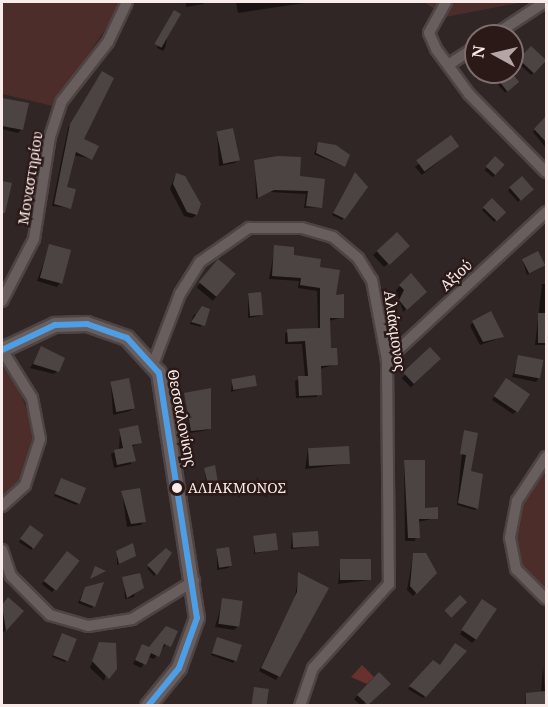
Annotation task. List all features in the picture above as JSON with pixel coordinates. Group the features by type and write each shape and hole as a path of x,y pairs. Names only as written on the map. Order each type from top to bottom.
{"street":[{"name":"Μοναστηρίου","path":"2,301 34,239 50,138 62,101 108,42 127,2"},
{"path":"446,2 429,33 469,94 546,171"},
{"path":"511,24 545,2"},
{"path":"448,64 464,54"},
{"name":"Αξιού","path":"387,360 546,212"},
{"name":"Αλιάκμονος","path":"154,362 180,294 200,262 225,240 268,225 333,237 358,258 372,280 387,360 389,584 313,668 300,705"},
{"name":"Θεσσαλονίκης","path":"2,350 55,325 77,322 121,334 154,362 194,581 197,618 189,649 148,705"},
{"path":"2,350 32,398 40,439 25,485 2,506"},
{"path":"546,458 517,501 510,538 516,568 546,599"},
{"path":"2,550 11,576 50,615 88,626 132,619 194,581"}],"shaded area":[{"path":"2,2 124,2 53,106 2,94"},
{"path":"424,2 523,2 446,17"},
{"path":"2,366 19,389 34,429 27,469 16,490 2,501"},
{"path":"546,457 546,599 514,563 517,501"},
{"path":"362,665 374,677 367,684 351,677"}],"building":[{"path":"174,10 181,14 161,48 154,44"},
{"path":"531,46 546,61 534,73 524,64 524,54"},
{"path":"102,71 114,78 84,139 99,146 92,160 76,152 67,187 76,189 71,209 54,204 70,124"},
{"path":"501,84 517,84 508,92"},
{"path":"2,98 29,103 23,130 2,126"},
{"path":"546,116 546,142 534,129"},
{"path":"233,128 240,160 223,164 216,132"},
{"path":"451,135 459,146 424,172 416,160"},
{"path":"318,142 336,145 350,155 345,167 316,153"},
{"path":"278,156 301,157 300,176 325,179 322,208 306,206 308,191 274,190 258,198 254,160"},
{"path":"495,156 505,165 495,175 486,166"},
{"path":"355,172 368,187 345,219 333,213"},
{"path":"176,173 185,176 201,204 197,215 187,212 173,184"},
{"path":"522,176 534,190 521,201 509,187"},
{"path":"2,181 12,183 5,213 2,213"},
{"path":"492,198 506,212 497,221 483,207"},
{"path":"397,232 410,246 389,265 377,251"},
{"path":"49,244 71,250 62,284 40,278"},
{"path":"274,245 294,247 294,255 321,259 320,267 340,270 336,295 344,294 344,318 330,318 331,348 337,348 338,365 321,366 322,395 299,396 298,376 308,376 305,341 288,342 287,329 320,328 320,288 300,285 301,278 272,276"},
{"path":"538,251 545,265 529,273 522,259"},
{"path":"218,259 236,274 216,297 199,282"},
{"path":"411,273 427,292 407,310 399,300 404,290 399,285"},
{"path":"261,292 263,315 250,316 248,293"},
{"path":"202,306 210,309 205,326 191,322"},
{"path":"491,311 504,337 483,342 472,321"},
{"path":"538,313 546,313 546,343 538,343"},
{"path":"41,346 65,358 59,372 33,364"},
{"path":"430,347 441,359 414,384 403,372"},
{"path":"518,355 544,360 540,379 514,374"},
{"path":"255,375 257,386 233,390 231,379"},
{"path":"129,378 135,408 116,412 110,382"},
{"path":"506,378 530,394 518,412 494,396"},
{"path":"211,388 211,429 191,431 184,393"},
{"path":"138,425 142,443 132,445 136,461 117,465 114,450 123,448 119,429"},
{"path":"464,430 478,433 471,471 483,474 478,509 458,503 466,455 460,454"},
{"path":"349,446 350,464 309,466 308,448"},
{"path":"404,460 425,460 425,508 438,507 438,519 419,519 420,538 408,538"},
{"path":"215,465 218,483 208,485 204,468"},
{"path":"61,478 86,488 80,504 55,494"},
{"path":"140,488 146,522 131,524 121,491"},
{"path":"30,525 44,535 34,549 20,539"},
{"path":"318,531 319,546 293,548 292,533"},
{"path":"276,533 278,550 255,553 253,536"},
{"path":"133,543 136,556 119,564 116,551"},
{"path":"229,547 232,566 219,568 216,549"},
{"path":"166,548 172,553 157,575 147,565"},
{"path":"67,551 80,561 56,591 44,581"},
{"path":"413,553 426,553 437,573 417,594 410,586"},
{"path":"340,559 371,559 371,580 340,580"},
{"path":"95,566 106,571 90,579"},
{"path":"298,572 329,588 280,677 261,668 297,592"},
{"path":"140,573 144,588 127,598 122,577"},
{"path":"104,582 95,607 80,601 85,587"},
{"path":"460,595 467,602 452,618 444,611"},
{"path":"8,597 24,611 6,631 2,605"},
{"path":"222,598 243,601 239,627 218,624"},
{"path":"482,599 497,609 476,640 461,630"},
{"path":"166,626 178,631 171,647 164,644 159,657 151,653 146,665 135,660 142,644 149,647"},
{"path":"62,633 77,639 68,661 53,655"},
{"path":"217,637 242,645 236,661 212,653"},
{"path":"99,642 116,643 117,669 109,679 92,661"},
{"path":"455,643 467,651 426,697 409,686 433,660 440,665"},
{"path":"379,672 391,684 368,705 357,695"},
{"path":"254,687 269,689 266,706 251,705"},
{"path":"546,691 546,705 526,705 526,693"}],"transit line":[{"path":"2,350 55,325 87,324 127,338 159,373 197,618 179,668 148,706"}],"place":[{"name":"ΑΛΙΑΚΜΟΝΟΣ","path":"177,488"}]}
